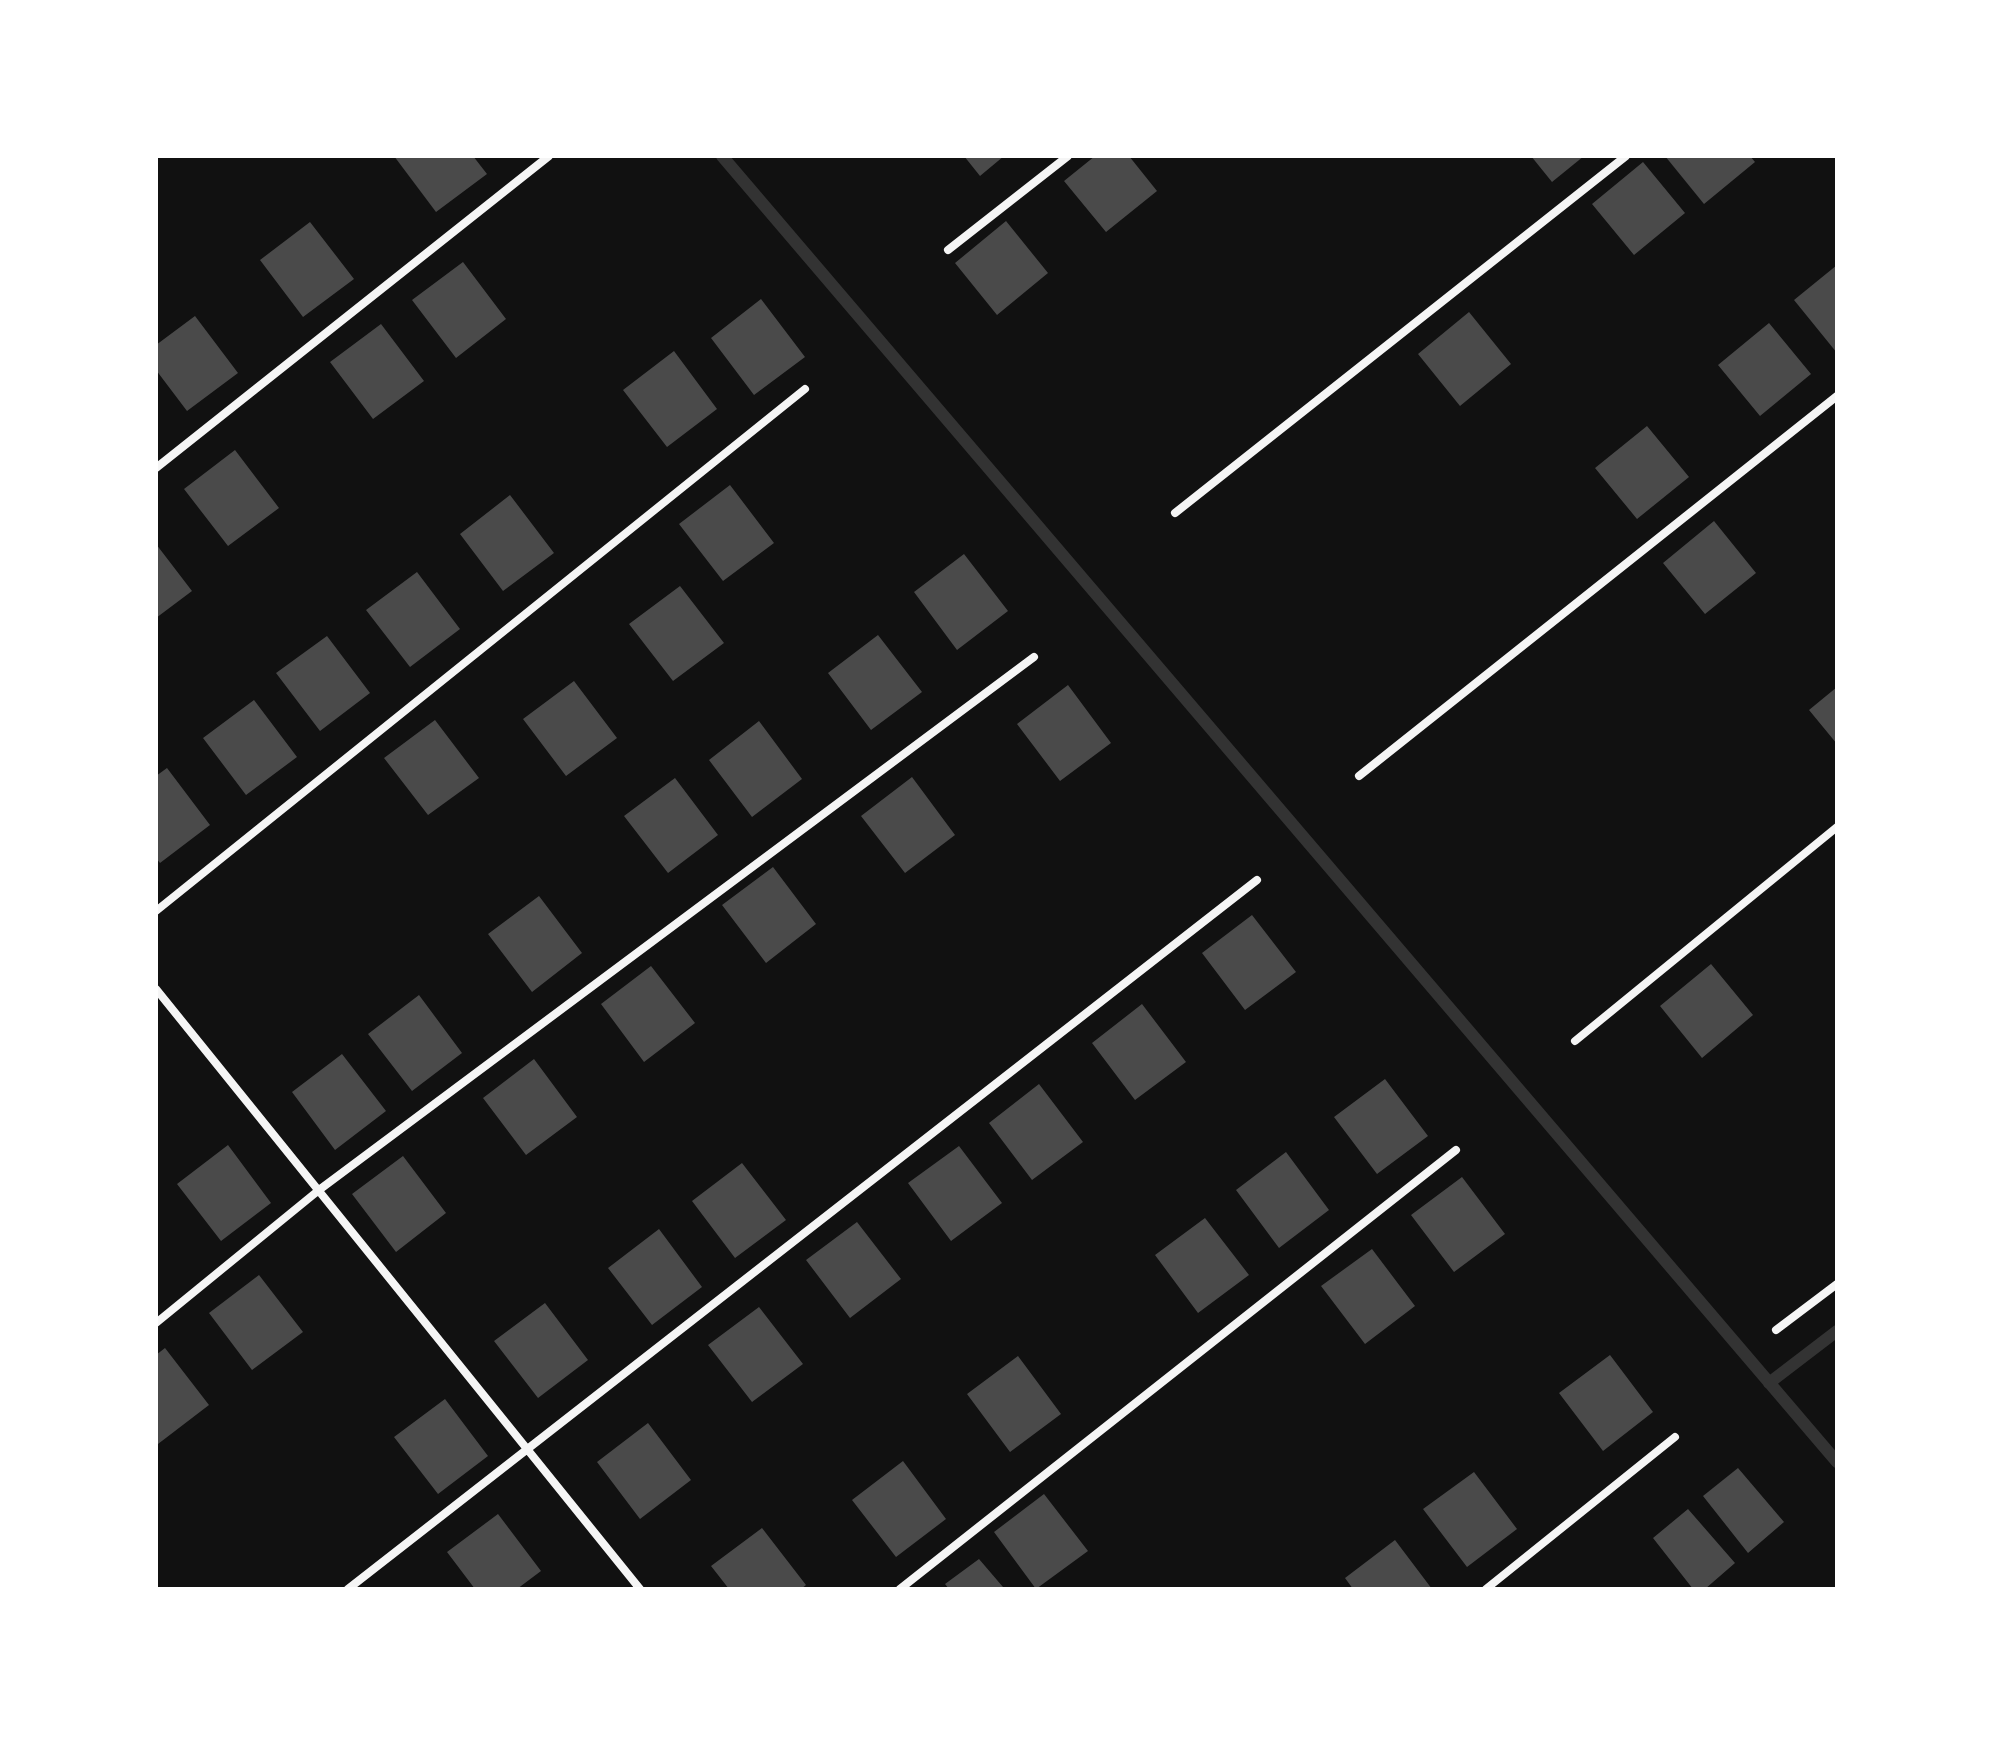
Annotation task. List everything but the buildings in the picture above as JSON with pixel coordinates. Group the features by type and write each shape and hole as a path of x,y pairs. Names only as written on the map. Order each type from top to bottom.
{"street":[{"path":"156,468 549,156"},
{"path":"948,250 1068,156"},
{"path":"1175,513 1626,156"},
{"path":"156,911 805,389"},
{"path":"1359,776 1837,396"},
{"path":"156,1323 319,1190 1034,657"},
{"path":"1575,1041 1837,827"},
{"path":"348,1589 1257,880"},
{"path":"156,989 640,1589"},
{"path":"900,1589 1456,1150"},
{"path":"1776,1330 1837,1284"},
{"path":"1486,1589 1675,1437"}],"waterway":[{"path":"722,156 1837,1462"},
{"path":"1769,1383 1837,1331"}]}
